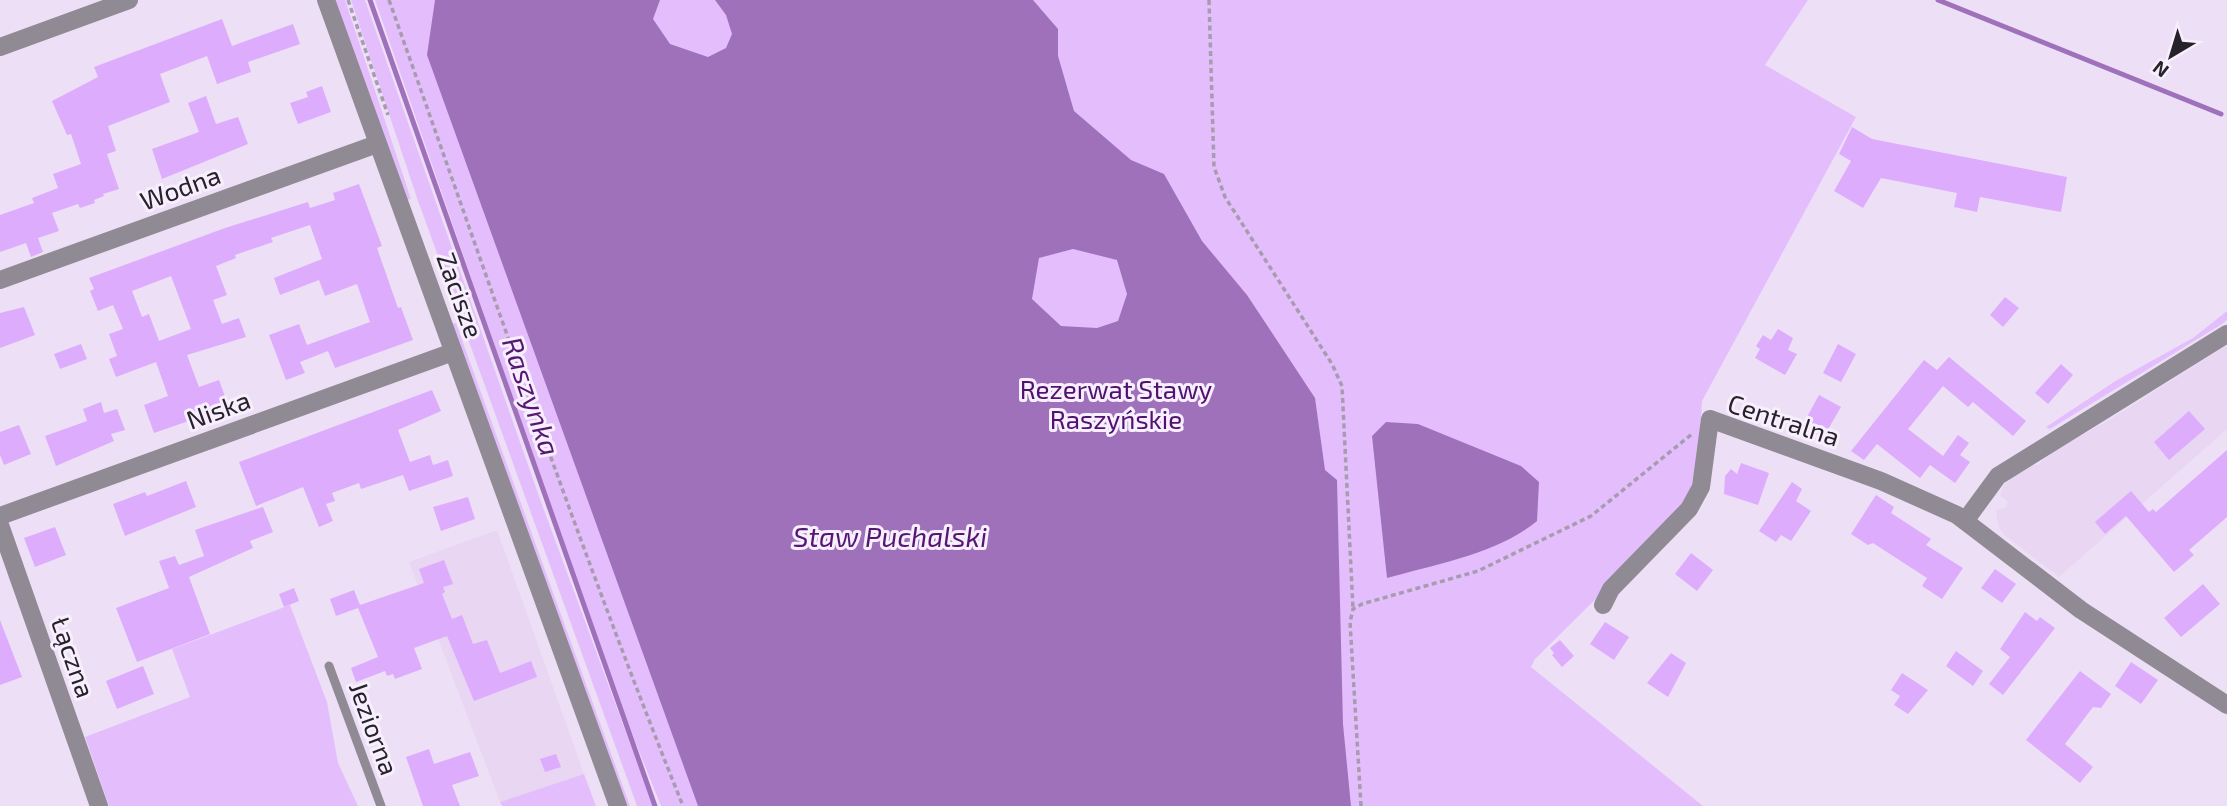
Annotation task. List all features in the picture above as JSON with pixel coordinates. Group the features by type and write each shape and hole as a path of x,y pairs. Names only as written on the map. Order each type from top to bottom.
{"street":[{"path":"0,47 128,0"},
{"name":"Zacisze","path":"326,0 618,806"},
{"name":"Wodna","path":"0,280 377,144"},
{"path":"1965,521 1998,477 2227,334"},
{"name":"Niska","path":"0,516 453,352"},
{"name":"Centralna","path":"1603,605 1611,589 1689,509 1701,487 1710,419 1870,477 1965,521 2081,610 2227,705"},
{"name":"Łączna","path":"0,525 99,806"}],"lane":[{"name":"Jeziorna","path":"329,666 381,806"}],"path":[{"path":"389,0 519,376 627,667 683,806"},
{"path":"1209,0 1214,167 1225,197 1332,364 1342,386 1353,609 1350,622 1361,806"},
{"path":"1353,609 1362,604 1478,571 1591,516 1710,419"}],"shaded area":[{"path":"2227,345 2227,429 2059,577 2004,535 1998,525 1996,510 2005,508 2008,502 2000,495 2004,485 2014,475 2031,465 2038,465 2055,450 2111,419"},
{"path":"497,530 584,774 500,802 409,562"}],"green space":[{"path":"334,0 345,0 411,199 407,200"},
{"path":"351,0 365,0 540,499 653,806 637,806 417,198"},
{"name":"Rezerwat Stawy Raszyńskie","path":"375,0 1808,0 1765,65 1856,117 1702,401 1696,500 1535,659 1531,667 1703,806 661,806 623,711 547,497"},
{"path":"2227,311 2227,320 2222,324 2050,429 2046,427 2117,380 2193,338"},
{"path":"456,323 630,806 626,806 452,324"},
{"path":"290,605 327,702 338,763 358,806 109,806 85,737 190,697 172,649"},
{"path":"584,774 596,806 502,806 500,802"}],"water":[{"name":"Staw Puchalski","path":"435,0 660,0 653,19 670,44 708,57 726,48 732,34 726,15 715,0 1033,0 1058,29 1058,56 1074,111 1131,160 1164,174 1202,241 1247,295 1315,398 1325,470 1337,480 1343,724 1351,806 698,806 427,55","holes":["1073,249 1117,260 1127,294 1118,321 1097,328 1061,326 1032,299 1039,258"]},
{"path":"1386,422 1418,424 1521,466 1539,482 1537,521 1504,542 1485,550 1387,578 1372,436"}],"building":[{"path":"222,19 232,46 293,24 300,44 248,62 251,72 217,84 207,56 160,74 170,102 108,126 116,151 107,154 119,189 103,194 104,196 94,200 95,203 80,208 78,204 52,213 59,231 38,238 43,252 31,257 26,243 0,252 0,215 34,203 32,198 58,188 53,174 81,164 71,134 67,135 52,101 98,77 94,67"},
{"path":"322,86 331,112 298,124 290,103 308,97 306,92"},
{"path":"206,96 216,124 238,117 248,144 162,179 152,149 199,132 188,103"},
{"path":"1852,127 1872,139 2067,177 2061,212 1980,197 1977,212 1954,207 1957,193 1881,178 1863,208 1834,191 1851,161 1839,154"},
{"path":"359,184 382,246 377,248 398,308 401,307 413,340 335,368 328,351 300,362 305,373 286,380 269,335 299,324 307,345 370,322 357,284 325,296 319,280 280,295 274,278 322,259 310,225 271,238 273,242 235,255 236,258 216,266 227,295 213,300 222,324 239,318 246,337 187,355 199,387 219,380 229,407 154,433 144,405 168,396 156,362 116,377 109,359 117,356 109,334 123,329 113,305 98,311 90,291 94,289 89,278 225,228 308,202 310,208 335,200 333,193","holes":["171,276 191,329 159,341 149,314 142,317 132,291"]},
{"path":"2005,297 2019,308 2003,327 1990,315"},
{"path":"24,307 35,335 0,348 0,313"},
{"path":"1778,329 1793,338 1788,350 1797,354 1785,375 1755,358 1760,349 1756,346 1763,335 1771,340"},
{"path":"81,344 87,359 60,369 54,354"},
{"path":"1838,344 1856,354 1841,382 1823,373"},
{"path":"1949,357 2026,421 2013,436 1973,402 1968,407 1943,386 1908,429 1943,456 1958,435 1969,443 1960,455 1970,462 1955,483 1930,465 1920,478 1877,444 1864,460 1851,451 1924,360 1937,370"},
{"path":"2061,364 2073,375 2048,404 2035,393"},
{"path":"432,390 441,411 398,430 410,462 430,455 433,465 448,460 453,476 409,491 403,475 361,489 359,483 332,493 335,501 326,504 333,521 319,527 303,487 256,506 239,462"},
{"path":"1819,395 1841,407 1823,438 1802,426"},
{"path":"101,402 104,413 117,409 125,430 111,434 114,441 56,466 45,436 87,421 83,409"},
{"path":"2189,411 2205,429 2169,460 2154,442"},
{"path":"19,425 31,454 4,465 0,455 0,432"},
{"path":"2227,450 2227,517 2189,550 2194,555 2174,572 2126,516 2105,534 2095,522 2131,491 2149,512 2153,509 2156,512"},
{"path":"1741,463 1769,473 1758,505 1724,494 1725,476 1731,469 1737,474"},
{"path":"186,481 196,507 125,536 113,504 145,492 147,496"},
{"path":"1792,482 1802,489 1796,501 1811,511 1791,541 1781,535 1776,542 1759,531"},
{"path":"1876,495 1894,507 1891,513 1931,539 1926,545 1963,568 1942,599 1922,586 1927,578 1873,543 1868,545 1851,534"},
{"path":"468,497 475,519 441,531 433,507"},
{"path":"263,507 273,532 250,541 253,548 189,577 210,634 137,662 116,608 169,588 159,561 175,556 179,565 204,556 195,530"},
{"path":"55,527 66,555 35,567 24,538"},
{"path":"1691,553 1713,570 1697,591 1675,574"},
{"path":"444,560 453,584 443,587 445,592 442,594 452,619 462,615 473,644 487,640 500,673 531,661 537,677 474,701 447,636 414,648 422,669 395,679 393,674 387,676 385,671 356,682 351,668 378,657 358,608 336,616 330,599 354,590 360,605 424,583 419,569"},
{"path":"1995,569 2016,584 2002,603 1981,588"},
{"path":"2203,584 2220,604 2181,637 2164,618"},
{"path":"294,588 299,601 284,607 279,594"},
{"path":"2025,612 2037,621 2040,617 2055,628 2003,695 1989,684 2010,657 2000,649"},
{"path":"0,620 22,677 0,685"},
{"path":"1605,622 1629,637 1614,660 1590,644"},
{"path":"1560,640 1574,656 1562,667 1550,648"},
{"path":"1956,651 1983,671 1973,686 1946,666"},
{"path":"1671,653 1686,663 1668,697 1647,683"},
{"path":"2131,662 2158,680 2141,704 2115,686"},
{"path":"143,666 154,694 117,709 106,681"},
{"path":"2080,671 2111,694 2101,708 2093,707 2065,744 2093,767 2080,783 2026,740"},
{"path":"1902,673 1928,690 1908,714 1894,705 1900,696 1891,690"},
{"path":"429,749 434,764 470,752 479,776 452,785 460,806 423,806 406,757"},
{"path":"556,754 561,767 545,772 540,759"}],"waterway":[{"name":"Raszynka","path":"370,0 655,806"},
{"path":"1938,0 2221,114"}]}
